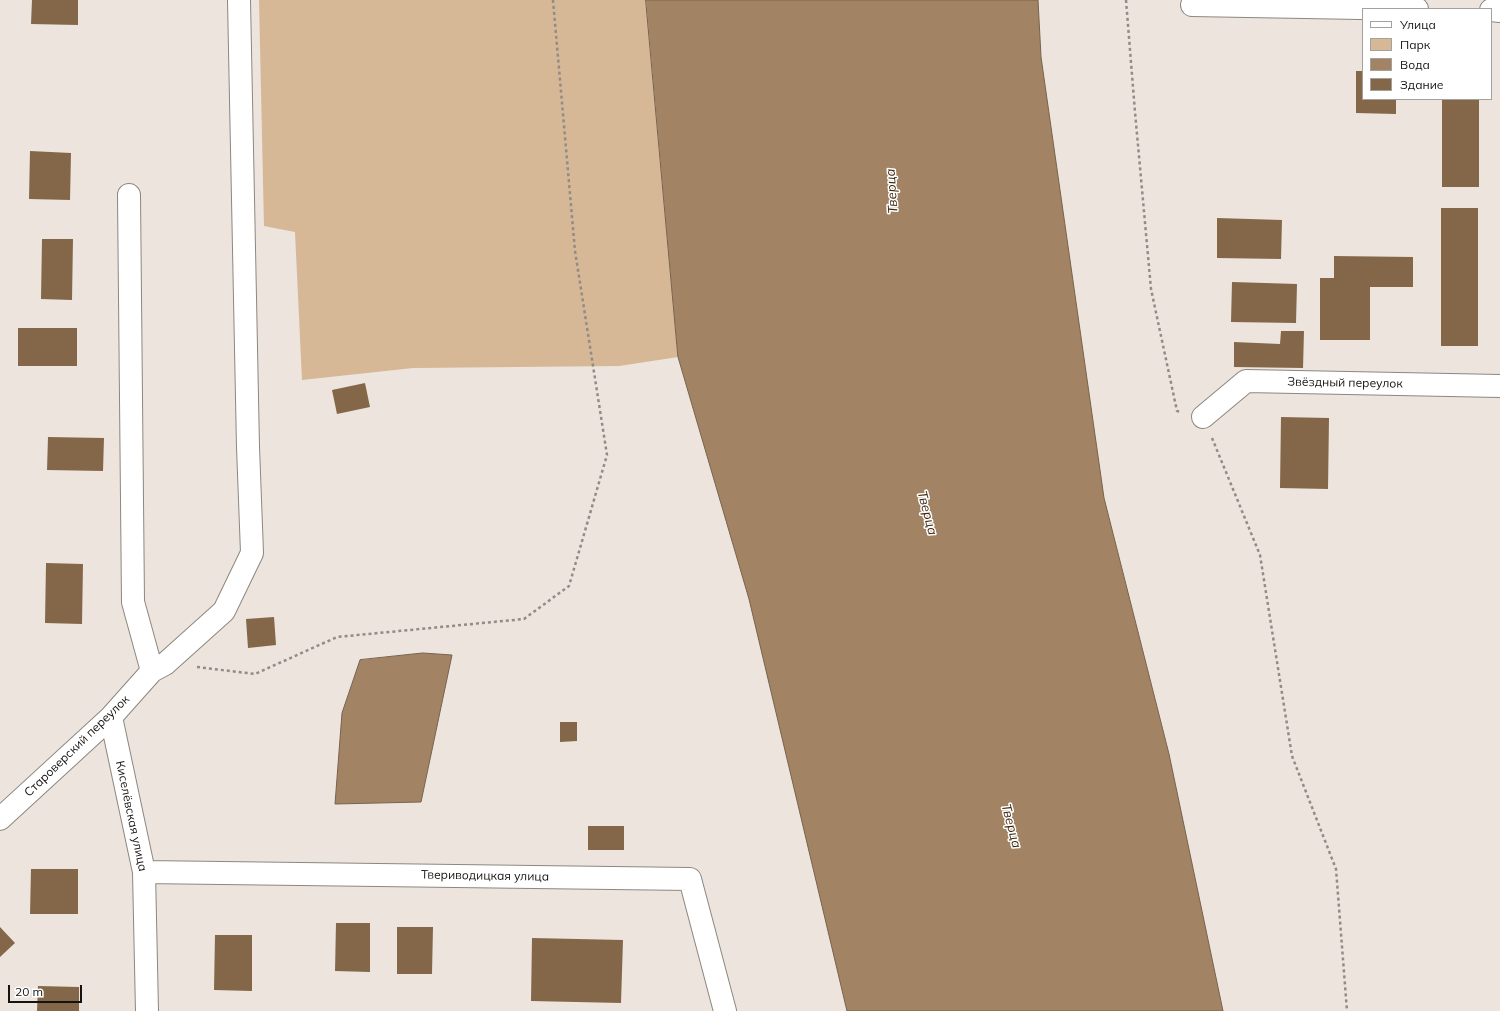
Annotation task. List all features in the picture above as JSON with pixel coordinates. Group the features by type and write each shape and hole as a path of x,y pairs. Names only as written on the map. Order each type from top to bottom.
{"street":[{"name":"Староверский переулок","path":"0,819 111,717 158,667 224,610 252,553 247,431 239,0"},
{"path":"1192,5 1362,8"},
{"path":"129,195 133,602 158,667"},
{"name":"Звёздный переулок","path":"1203,417 1246,381 1500,386"},
{"name":"Киселёвская улица","path":"111,717 144,872 147,1011"},
{"name":"Твериводицкая улица","path":"144,872 690,879 725,1011"}],"path":[{"path":"158,667 255,674 337,637 524,619 569,586 607,455 575,251 553,0"},
{"path":"1126,0 1151,289 1177,411 1203,417 1260,555 1292,756 1336,869 1347,1011"}],"green space":[{"path":"259,0 646,0 678,357 619,366 413,368 302,380 295,232 264,226"}],"water":[{"name":"Тверца","path":"646,0 1038,0 1041,57 1104,498 1169,754 1223,1011 847,1011 749,599 678,357"},
{"path":"423,653 452,655 421,802 335,804 342,713 360,660"}],"building":[{"path":"32,0 78,0 78,25 31,24"},
{"path":"1356,71 1362,71 1362,100 1396,100 1396,114 1356,113"},
{"path":"1442,100 1479,100 1479,187 1442,187"},
{"path":"30,151 71,153 70,200 29,199"},
{"path":"1441,208 1478,208 1478,346 1441,346"},
{"path":"1217,218 1282,220 1281,259 1217,258"},
{"path":"42,239 73,239 72,300 41,299"},
{"path":"1334,256 1413,257 1413,287 1370,287 1370,340 1320,340 1320,278 1334,278"},
{"path":"1232,282 1297,284 1296,323 1231,322"},
{"path":"18,328 77,328 77,366 18,366"},
{"path":"1281,331 1304,331 1303,368 1234,367 1234,342 1280,344"},
{"path":"365,383 370,407 337,414 332,390"},
{"path":"1281,417 1329,418 1328,489 1280,488"},
{"path":"48,437 104,438 103,471 47,470"},
{"path":"46,563 83,564 82,624 45,623"},
{"path":"274,617 276,645 248,648 246,619"},
{"path":"560,722 577,722 577,741 560,742"},
{"path":"588,826 624,826 624,850 588,850"},
{"path":"31,869 78,869 78,914 30,914"},
{"path":"336,923 370,923 370,972 335,971"},
{"path":"0,927 15,943 0,957"},
{"path":"397,927 433,927 432,974 397,974"},
{"path":"215,935 252,935 252,991 214,990"},
{"path":"532,938 623,940 621,1003 531,1001"},
{"path":"38,986 79,987 79,1011 37,1011"}]}
